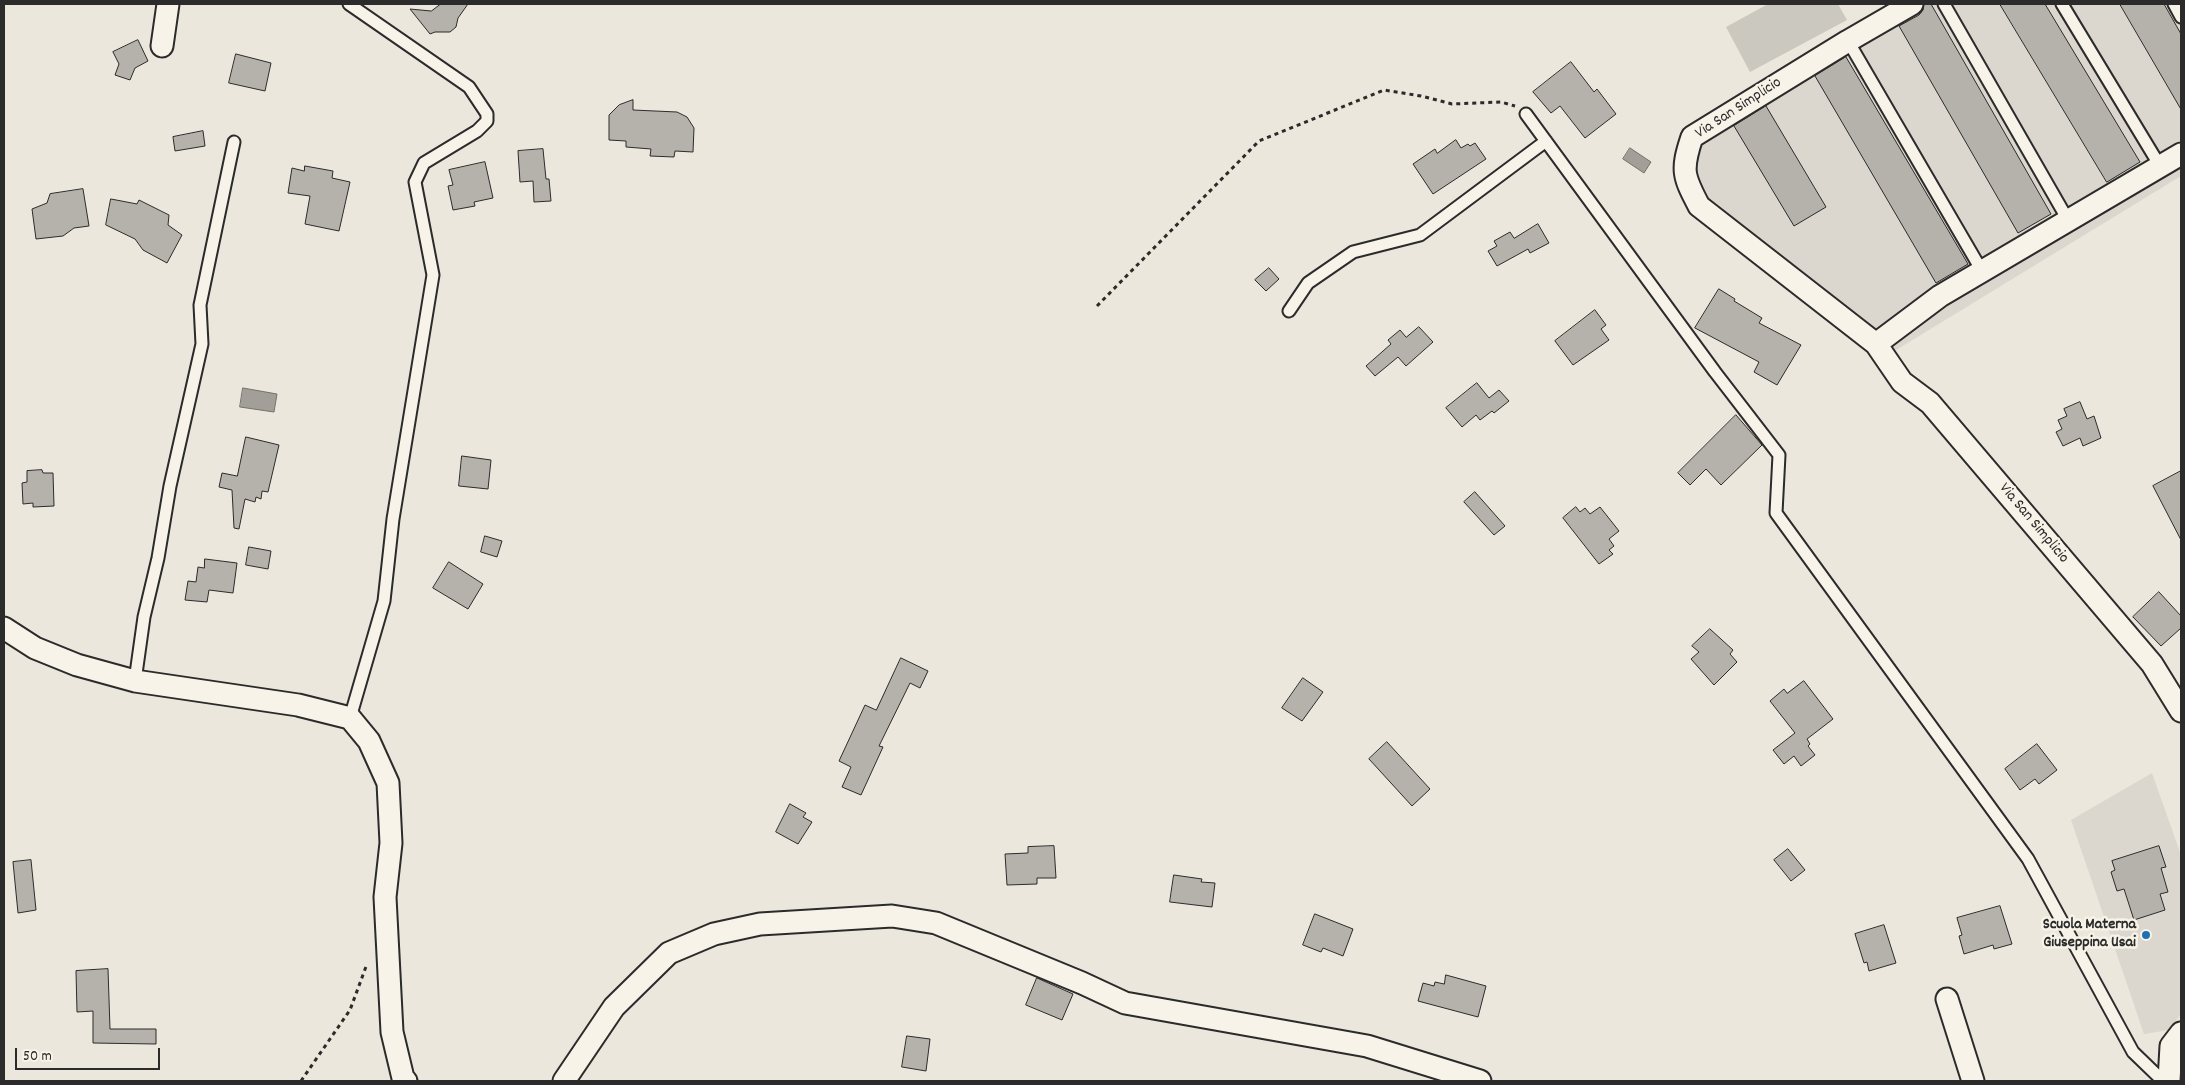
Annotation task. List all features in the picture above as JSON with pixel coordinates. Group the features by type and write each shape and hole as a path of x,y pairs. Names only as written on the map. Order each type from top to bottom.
{"street":[{"path":"162,46 168,4"},
{"name":"Via San Simplicio","path":"1912,4 1848,40 1692,138 1684,162 1686,182 1699,206 1876,344 1902,382 1930,403 2152,664 2181,711"},
{"path":"1876,344 1940,296 2181,154"},
{"path":"4,628 43,652 77,665 135,680 298,706 350,718 369,740 388,782 391,844 385,897 392,1032 406,1081"},
{"path":"564,1081 614,1007 669,953 714,934 760,924 892,916 936,923 1082,983 1124,1003 1368,1046 1480,1081"},
{"path":"1947,999 1974,1081"},
{"path":"2169,1081 2171,1046 2181,1033"}],"lane":[{"path":"349,4 468,87 488,114 487,121 477,131 424,164 415,182 433,275 393,519 384,601 350,718"},
{"path":"1944,4 2068,220"},
{"path":"2062,4 2160,166"},
{"path":"2174,4 2181,17"},
{"path":"1848,40 1982,271"},
{"path":"1526,114 1715,372 1779,455 1776,513 2028,859 2133,1052 2163,1081"},
{"path":"135,680 144,617 158,558 170,486 202,344 200,305 234,142"},
{"path":"1289,311 1308,283 1353,252 1420,235 1546,142"}],"path":[{"path":"1098,306 1259,141 1384,90 1422,96 1452,104 1501,102 1516,106 1526,114"},
{"path":"301,1081 350,1010 370,958"}],"shaded area":[{"path":"1768,4 1838,4 1847,20 1750,72 1726,27"},
{"path":"1895,4 2181,4 2181,176 1888,355 1713,230 1682,148"},
{"path":"1630,148 1651,162 1644,173 1623,159"},
{"path":"243,388 277,394 274,412 240,407"},
{"name":"Scuola Materna Giuseppina Usai","path":"2152,773 2181,855 2181,1014 2169,1030 2144,1034 2071,820"}],"building":[{"path":"441,4 468,4 458,18 456,27 450,32 430,34 410,9 431,11"},
{"path":"1924,4 1931,4 2051,214 2018,233 1899,26 1919,15 1923,10"},
{"path":"2000,4 2045,4 2140,162 2107,182"},
{"path":"2120,4 2164,4 2181,34 2181,109"},
{"path":"138,40 148,61 135,68 130,80 115,75 119,64 113,52"},
{"path":"236,54 271,63 265,91 229,83"},
{"path":"1846,57 1968,264 1936,283 1815,76"},
{"path":"1571,62 1594,92 1597,89 1616,114 1585,138 1560,106 1551,113 1533,92"},
{"path":"633,100 633,110 677,112 687,117 694,128 693,152 675,151 674,157 650,156 651,149 626,147 626,141 609,140 609,115 619,105"},
{"path":"1766,106 1826,207 1794,226 1734,126"},
{"path":"203,131 205,146 175,151 173,137"},
{"path":"1456,140 1461,148 1475,143 1486,159 1433,194 1413,164 1435,149 1437,153"},
{"path":"543,149 546,179 549,179 551,201 534,202 533,181 520,182 518,151"},
{"path":"485,162 493,198 474,202 475,206 453,210 448,186 453,185 449,170"},
{"path":"305,166 333,171 332,178 350,182 339,231 305,224 310,196 288,193 292,168 304,171"},
{"path":"83,189 89,226 74,228 63,236 36,239 32,209 47,203 50,194"},
{"path":"111,199 137,204 139,200 169,215 168,225 182,235 167,263 143,250 135,239 106,225"},
{"path":"1538,224 1549,243 1530,253 1528,249 1497,266 1488,251 1497,246 1494,241 1510,232 1514,238"},
{"path":"1269,268 1279,279 1266,291 1255,280"},
{"path":"1719,289 1735,299 1734,301 1762,318 1759,323 1801,345 1777,385 1754,372 1759,362 1695,328"},
{"path":"1595,310 1606,325 1601,329 1609,340 1573,365 1555,341"},
{"path":"1419,327 1433,342 1406,366 1398,357 1375,376 1366,366 1391,344 1388,340 1400,330 1406,337"},
{"path":"1477,383 1489,398 1499,390 1509,401 1494,413 1492,411 1480,420 1476,415 1462,427 1446,408"},
{"path":"2080,402 2087,419 2094,416 2101,438 2083,446 2080,438 2063,446 2056,432 2062,429 2058,420 2067,416 2064,409"},
{"path":"1736,415 1762,445 1721,485 1706,469 1690,485 1678,473"},
{"path":"246,437 279,445 268,492 262,491 261,499 256,497 255,502 245,499 239,529 234,528 232,490 219,487 222,473 237,476"},
{"path":"462,456 491,460 488,489 459,486"},
{"path":"42,470 43,473 53,473 54,506 33,507 33,503 23,504 22,483 27,482 27,471"},
{"path":"2181,471 2181,540 2153,486"},
{"path":"1475,492 1505,526 1494,535 1464,502"},
{"path":"1576,507 1580,512 1585,508 1590,514 1600,507 1619,531 1609,539 1614,546 1609,550 1613,554 1599,564 1563,518"},
{"path":"485,536 502,541 497,557 481,552"},
{"path":"249,547 271,551 268,569 246,565"},
{"path":"205,559 237,563 233,593 209,590 207,602 185,600 188,581 196,582 198,567 204,568"},
{"path":"449,562 483,584 468,609 433,588"},
{"path":"2159,592 2181,616 2181,628 2161,646 2133,617"},
{"path":"1710,629 1733,650 1730,654 1737,662 1714,685 1691,659 1699,652 1692,646"},
{"path":"901,658 928,671 920,688 910,683 879,746 883,747 861,795 842,787 851,767 839,761 865,705 876,710"},
{"path":"1303,678 1323,692 1302,721 1282,708"},
{"path":"1804,681 1833,719 1807,739 1810,744 1808,746 1815,755 1801,766 1794,756 1784,764 1773,750 1795,733 1770,701 1784,689 1787,693"},
{"path":"1387,742 1430,789 1412,806 1369,759"},
{"path":"2037,744 2057,770 2039,784 2035,779 2020,790 2005,769"},
{"path":"790,804 806,813 803,817 812,822 798,844 776,832"},
{"path":"1054,846 1056,878 1037,878 1037,884 1007,885 1005,854 1028,853 1028,847"},
{"path":"2159,846 2166,867 2161,868 2168,892 2160,894 2165,910 2134,920 2124,889 2117,891 2111,872 2115,870 2112,861"},
{"path":"1788,849 1805,870 1791,881 1774,860"},
{"path":"31,860 36,910 18,913 13,862"},
{"path":"1174,875 1202,879 1201,882 1215,883 1212,907 1170,902"},
{"path":"2000,906 2012,944 1994,949 1993,945 1964,954 1959,936 1962,935 1957,918"},
{"path":"1315,914 1353,929 1343,956 1323,948 1321,952 1303,945"},
{"path":"1884,925 1896,963 1869,971 1867,962 1864,963 1855,934"},
{"path":"108,969 110,1029 156,1029 156,1044 93,1043 93,1011 77,1012 76,971"},
{"path":"1446,975 1486,986 1478,1017 1418,1001 1423,983 1434,986 1435,982 1444,984"},
{"path":"1037,978 1073,994 1062,1020 1026,1005"},
{"path":"907,1036 930,1039 926,1071 902,1067"}],"place":[{"name":"Scuola Materna Giuseppina Usai","path":"2146,935"}]}
